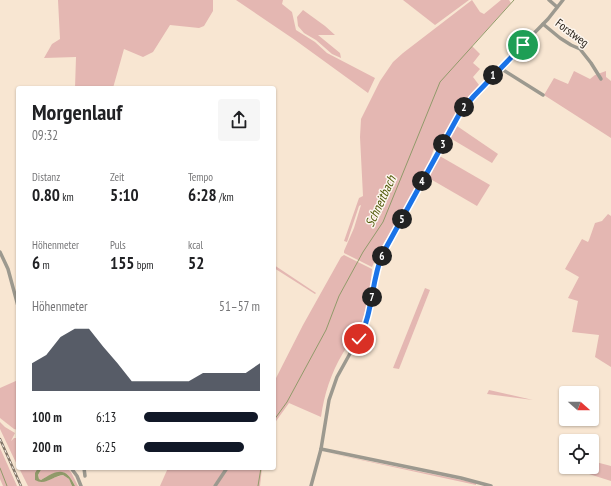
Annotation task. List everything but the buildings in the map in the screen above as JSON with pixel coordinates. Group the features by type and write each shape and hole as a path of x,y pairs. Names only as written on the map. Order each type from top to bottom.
{"street":[{"path":"549,0 557,8"},
{"path":"311,486 321,449 329,400 337,377 363,330 371,306 376,270 382,255 464,108 482,87 543,24 563,0"},
{"name":"Forstweg","path":"543,24 571,45 580,49 601,79"},
{"path":"500,68 543,95"},
{"path":"0,252 8,269 16,299"},
{"path":"321,449 461,478 491,486"},
{"path":"72,470 81,486"},
{"path":"84,470 85,476"},
{"path":"215,486 226,470"}],"shaded area":[{"path":"58,0 213,0 213,11 204,26 199,28 170,25 153,52 143,57 124,49 114,86 75,86 76,57 44,58 52,44 60,39"},
{"path":"236,0 283,0 282,4 292,12 296,30 315,42 327,53 375,78 368,93 295,40"},
{"path":"403,0 469,0 435,25"},
{"path":"472,0 480,12 484,14 501,0 509,0 511,3 472,46 480,54 473,63 480,69 473,77 479,85 460,106 443,137 434,148 428,166 379,251 372,267 344,253 361,205 359,206 347,242 344,241 359,198 363,196 360,137 361,119 380,81 393,62"},
{"path":"303,10 335,35 318,35 340,53 341,58 332,54 316,40 304,33 298,26 297,17"},
{"path":"574,71 590,79 595,75 606,71 606,77 611,81 611,138 544,95 554,78 568,84"},
{"path":"457,126 498,154 492,163 450,138"},
{"path":"438,155 490,185 477,206 427,177"},
{"path":"608,214 611,216 611,367 595,357 599,335 572,332 578,301 568,298 579,277 565,269 582,239 588,242 595,223 602,221"},
{"path":"344,255 372,269 368,299 360,327 335,368 326,392 321,417 289,403 276,421 276,378 303,325 341,257"},
{"path":"276,266 316,293 315,294 276,269"},
{"path":"425,288 430,290 399,369 393,368"},
{"path":"16,381 16,430 0,418 0,388"},
{"path":"489,390 533,400 487,394"},
{"path":"0,422 15,433 11,441 16,438 16,463 0,429"},
{"path":"0,448 17,486 3,486 0,479"},
{"path":"324,452 476,483 476,485"},
{"path":"599,463 611,466 611,481 589,474 599,474"},
{"path":"20,470 38,470 35,480 47,481 63,475 69,479 72,486 28,486"},
{"path":"37,470 41,470 38,475 39,479 41,480 56,472 65,473 72,480 75,486 72,486 69,479 63,475 39,482 35,480 35,473"},
{"path":"41,470 69,470 78,486 75,486 72,480 65,473 61,472 52,474 41,480 39,479 38,475"},
{"path":"167,470 225,470 213,486 160,486"},
{"path":"227,470 262,470 260,486 216,486"}],"waterway":[{"name":"Schneitbach","path":"276,417 287,402 326,330 339,296 363,252 383,222 440,82 514,0"},
{"path":"0,468 7,486"},
{"name":"Schneitbach","path":"258,486 261,470"}],"railway":[{"path":"0,439 21,486"}],"route":[{"path":"359,339 371,306 376,270 382,255 446,137 461,111 523,45"}]}
